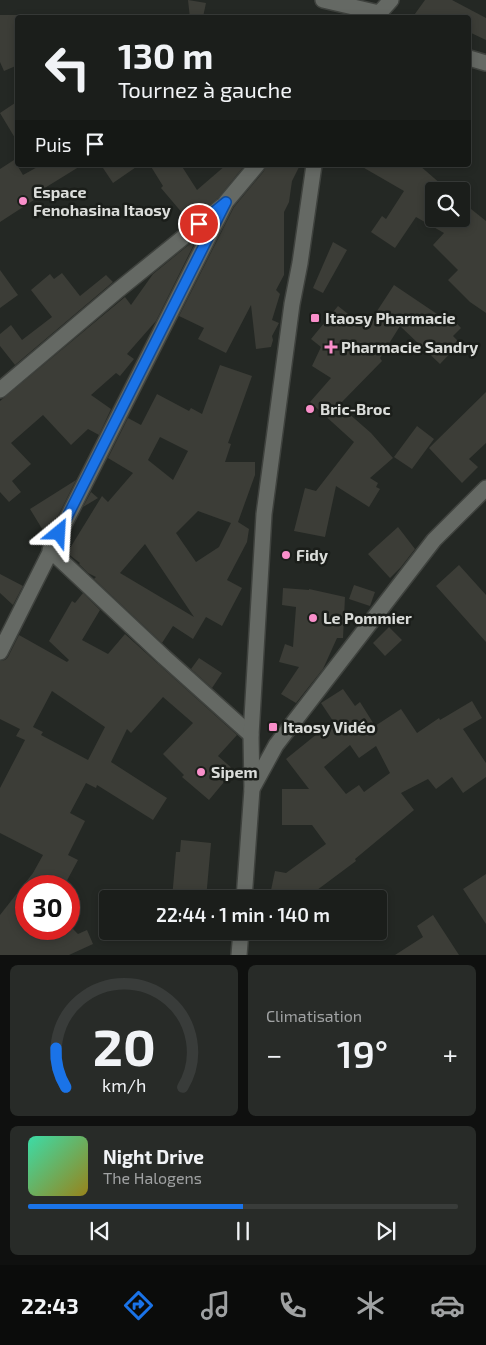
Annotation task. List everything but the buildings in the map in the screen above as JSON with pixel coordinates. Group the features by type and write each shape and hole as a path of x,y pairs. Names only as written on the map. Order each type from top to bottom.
{"street":[{"path":"323,0 377,15 391,0"},
{"path":"471,59 486,63"},
{"path":"0,390 226,202 255,167"},
{"path":"245,890 252,789 251,735 264,514 291,314 314,167"},
{"path":"0,652 226,202"},
{"path":"252,789 276,745 434,540 486,488"},
{"path":"50,550 164,657 251,735"},
{"path":"239,955 241,940"}],"place":[{"name":"Espace Fenohasina Itaosy","path":"23,201"},
{"name":"Itaosy Pharmacie","path":"315,318"},
{"name":"Pharmacie Sandry","path":"331,347"},
{"name":"Bric-Broc","path":"310,409"},
{"name":"Fidy","path":"286,555"},
{"name":"Le Pommier","path":"313,618"},
{"name":"Itaosy Vidéo","path":"273,727"},
{"name":"Sipem","path":"201,772"}],"route":[{"path":"59,533 226,202 199,224"}]}
